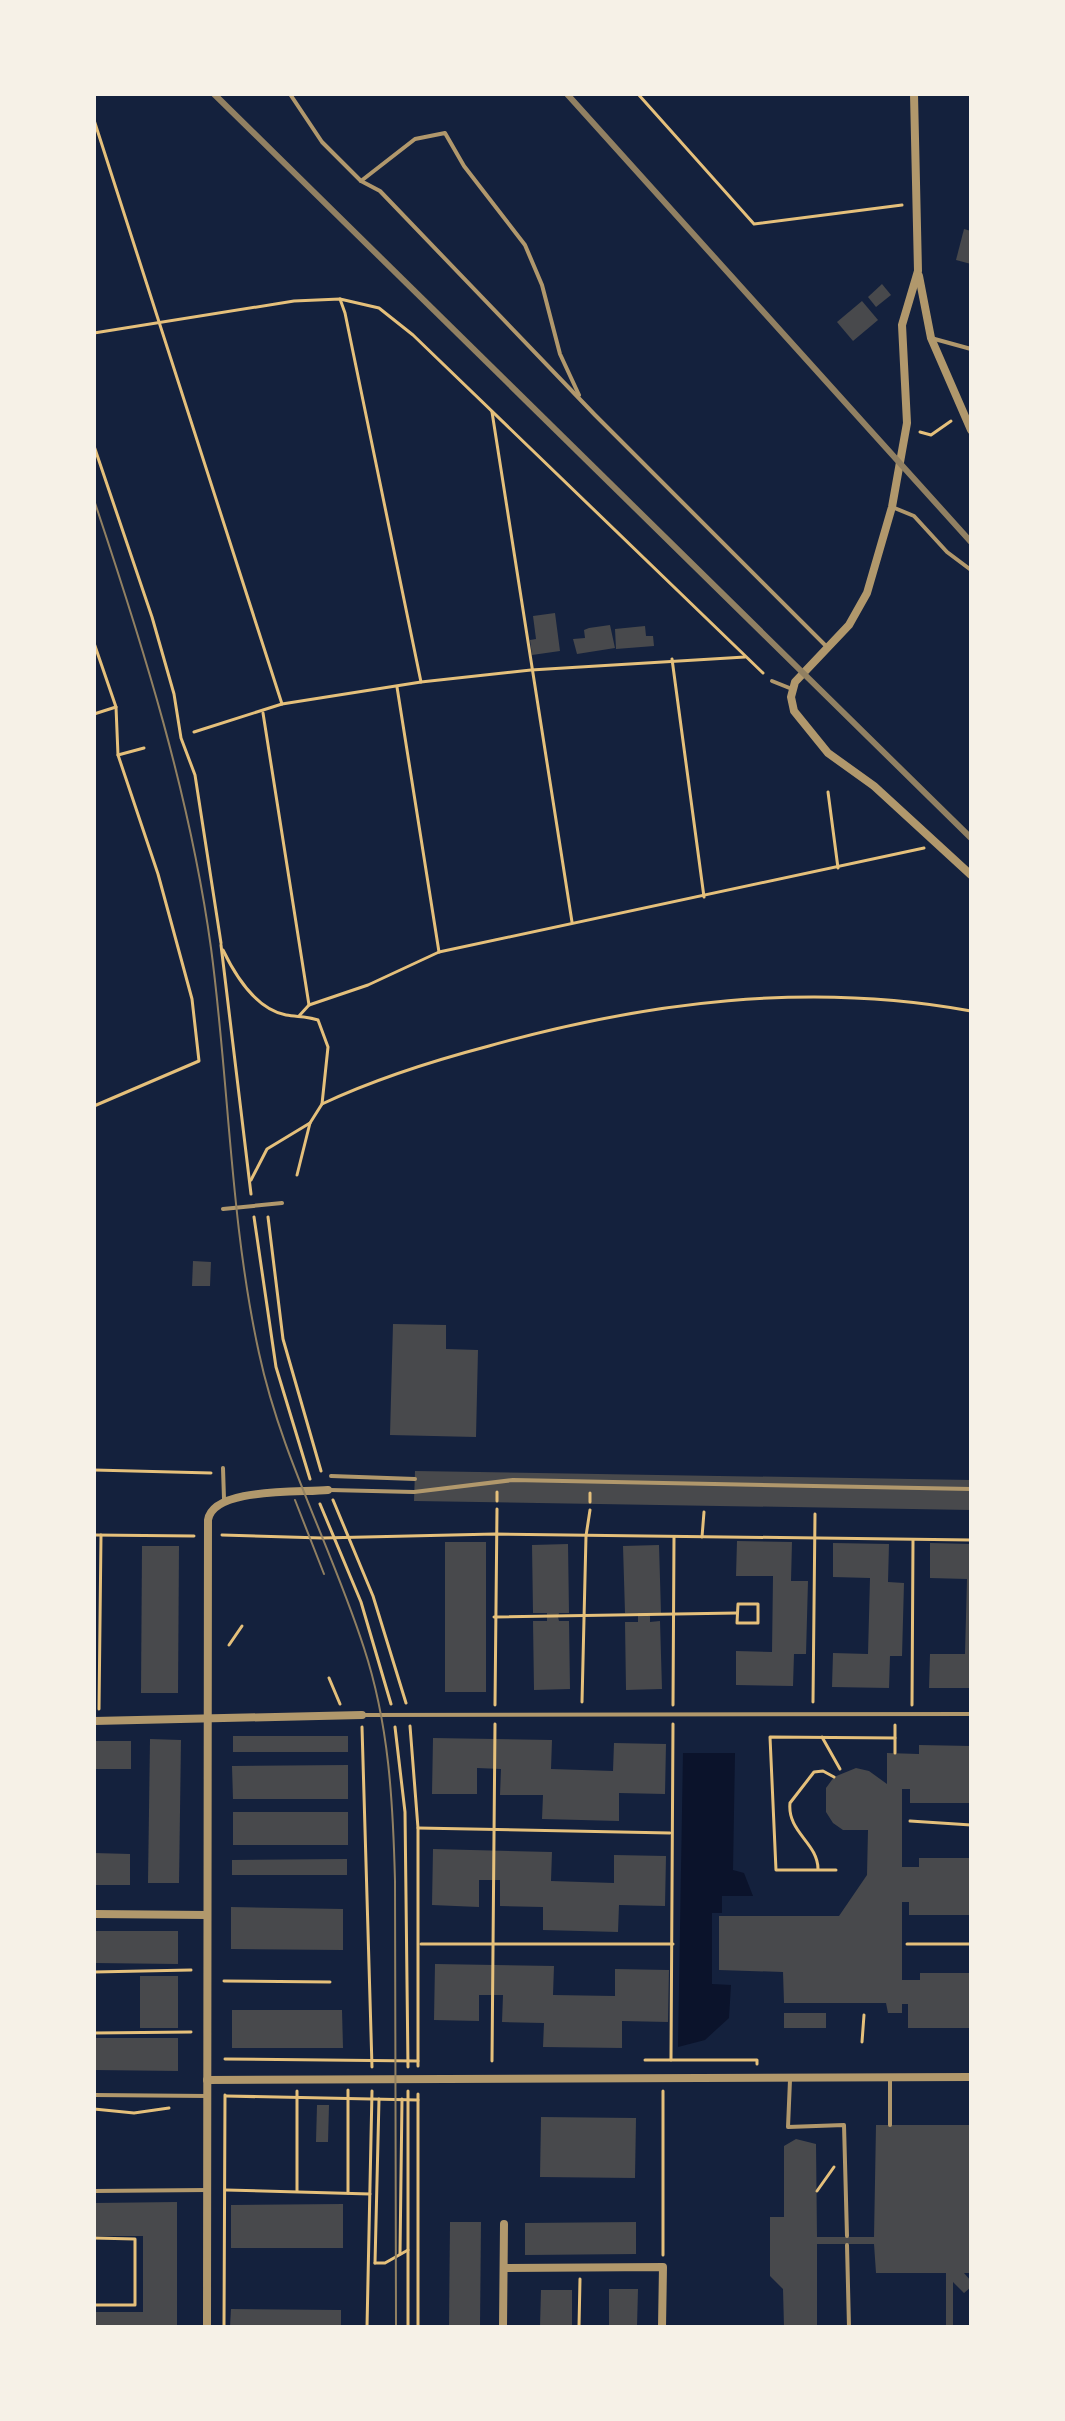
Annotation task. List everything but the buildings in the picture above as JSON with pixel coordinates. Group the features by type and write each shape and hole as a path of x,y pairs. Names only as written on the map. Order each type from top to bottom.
{"street":[{"path":"914,94 914,203 918,271 931,338 971,430"},
{"path":"918,271 902,325 907,423 892,507 867,593 849,625 792,689 794,711 828,753 874,786 971,875"},
{"path":"207,2327 205,1718 209,1514 224,1499 328,1490"},
{"path":"97,1721 362,1715"},
{"path":"94,1914 207,1915"},
{"path":"207,2080 971,2077"},
{"path":"503,2327 504,2224"},
{"path":"504,2268 663,2267 662,2327"}],"lane":[{"path":"290,94 322,142 361,181 380,191 827,647"},
{"path":"361,181 415,139 445,133 464,166 525,245 542,285 560,354 582,400"},
{"path":"931,338 971,349"},
{"path":"892,507 914,516 947,552 971,570"},
{"path":"772,681 792,689"},
{"path":"223,1209 282,1203"},
{"path":"223,1471 224,1499"},
{"path":"331,1476 415,1479"},
{"path":"328,1490 414,1492 513,1480 971,1489"},
{"path":"362,1715 971,1714"},
{"path":"890,2077 890,2125"},
{"path":"790,2078 788,2127 844,2125 847,2236"},
{"path":"94,2095 207,2096"},
{"path":"94,2191 207,2190"},
{"path":"847,2245 849,2327"}],"path":[{"path":"638,94 754,224 914,203"},
{"path":"94,120 156,321 282,704"},
{"path":"340,299 421,682"},
{"path":"94,333 294,301 340,299 379,308 396,319 772,681"},
{"path":"492,411 572,922"},
{"path":"907,423 931,435 961,411"},
{"path":"94,446 152,617 174,694 181,738 195,775 221,945 249,1184 276,1367 297,1443 361,1602 394,1714 405,1812 408,2060 418,2100 418,2327"},
{"path":"94,643 116,707 118,755 158,874 192,999 199,1061 94,1106"},
{"path":"194,732 263,713 282,704 421,682 672,659 745,657"},
{"path":"672,659 704,898"},
{"path":"397,687 439,952"},
{"path":"94,714 116,707"},
{"path":"263,713 309,1005"},
{"path":"118,755 144,748"},
{"path":"828,792 838,868"},
{"path":"299,1016 309,1005 368,985 439,952 572,922 704,898 921,849 934,843"},
{"path":"221,945 240,981 259,1000 275,1011 318,1020 328,1047 322,1104 310,1123 297,1175"},
{"path":"322,1104 352,1090 473,1050 593,1020 680,1006 772,996 871,998 971,1011"},
{"path":"249,1184 267,1149 310,1123"},
{"path":"249,1184 267,1205 276,1295 286,1352 328,1490 373,1596 409,1714 418,1828 420,1944 418,2061 405,2099 400,2254"},
{"path":"94,1470 223,1471"},
{"path":"492,2061 497,1509"},
{"path":"582,1717 586,1536 590,1510"},
{"path":"702,1537 704,1512"},
{"path":"813,1715 815,1514"},
{"path":"94,1535 350,1537 495,1534 971,1540"},
{"path":"97,1721 101,1535"},
{"path":"671,2060 674,1537"},
{"path":"912,1713 913,1540"},
{"path":"738,1604 758,1604 758,1623 737,1623 737,1613 738,1604"},
{"path":"494,1617 737,1613"},
{"path":"229,1645 242,1626"},
{"path":"329,1678 345,1716"},
{"path":"895,1714 895,1753"},
{"path":"362,1715 372,2060 367,2327"},
{"path":"836,1870 776,1870 770,1737 895,1738"},
{"path":"822,1737 840,1769"},
{"path":"818,1870 818,1859 793,1827 790,1803 814,1772 823,1771 834,1777"},
{"path":"910,1821 971,1825"},
{"path":"418,1828 672,1833"},
{"path":"420,1944 673,1944"},
{"path":"907,1944 971,1944"},
{"path":"94,1972 191,1970"},
{"path":"224,1981 330,1982"},
{"path":"862,2042 864,2015"},
{"path":"94,2033 191,2032"},
{"path":"225,2059 418,2061"},
{"path":"645,2060 757,2060"},
{"path":"224,2327 225,2079"},
{"path":"297,2079 297,2192"},
{"path":"348,2079 348,2193"},
{"path":"663,2079 663,2267"},
{"path":"94,2109 162,2111 184,2096"},
{"path":"207,2096 418,2100"},
{"path":"375,2263 379,2099"},
{"path":"405,2099 408,2327"},
{"path":"817,2191 845,2151"},
{"path":"207,2190 370,2194"},
{"path":"94,2238 135,2239 135,2305 94,2305"},
{"path":"369,2262 385,2263 408,2250"},
{"path":"579,2327 580,2267"}],"water":[{"path":"683,1753 735,1753 733,1870 744,1873 753,1896 722,1896 722,1913 712,1913 712,1984 731,1985 729,2018 705,2040 678,2047"}],"tram line":[{"path":"94,500 163,721 191,834 211,948 242,1253 259,1353 293,1465 364,1648 384,1734 391,1793 395,1881 396,2327"},
{"path":"295,1500 324,1574"}],"railway":[{"path":"214,94 971,838"},
{"path":"567,94 971,542"}]}
